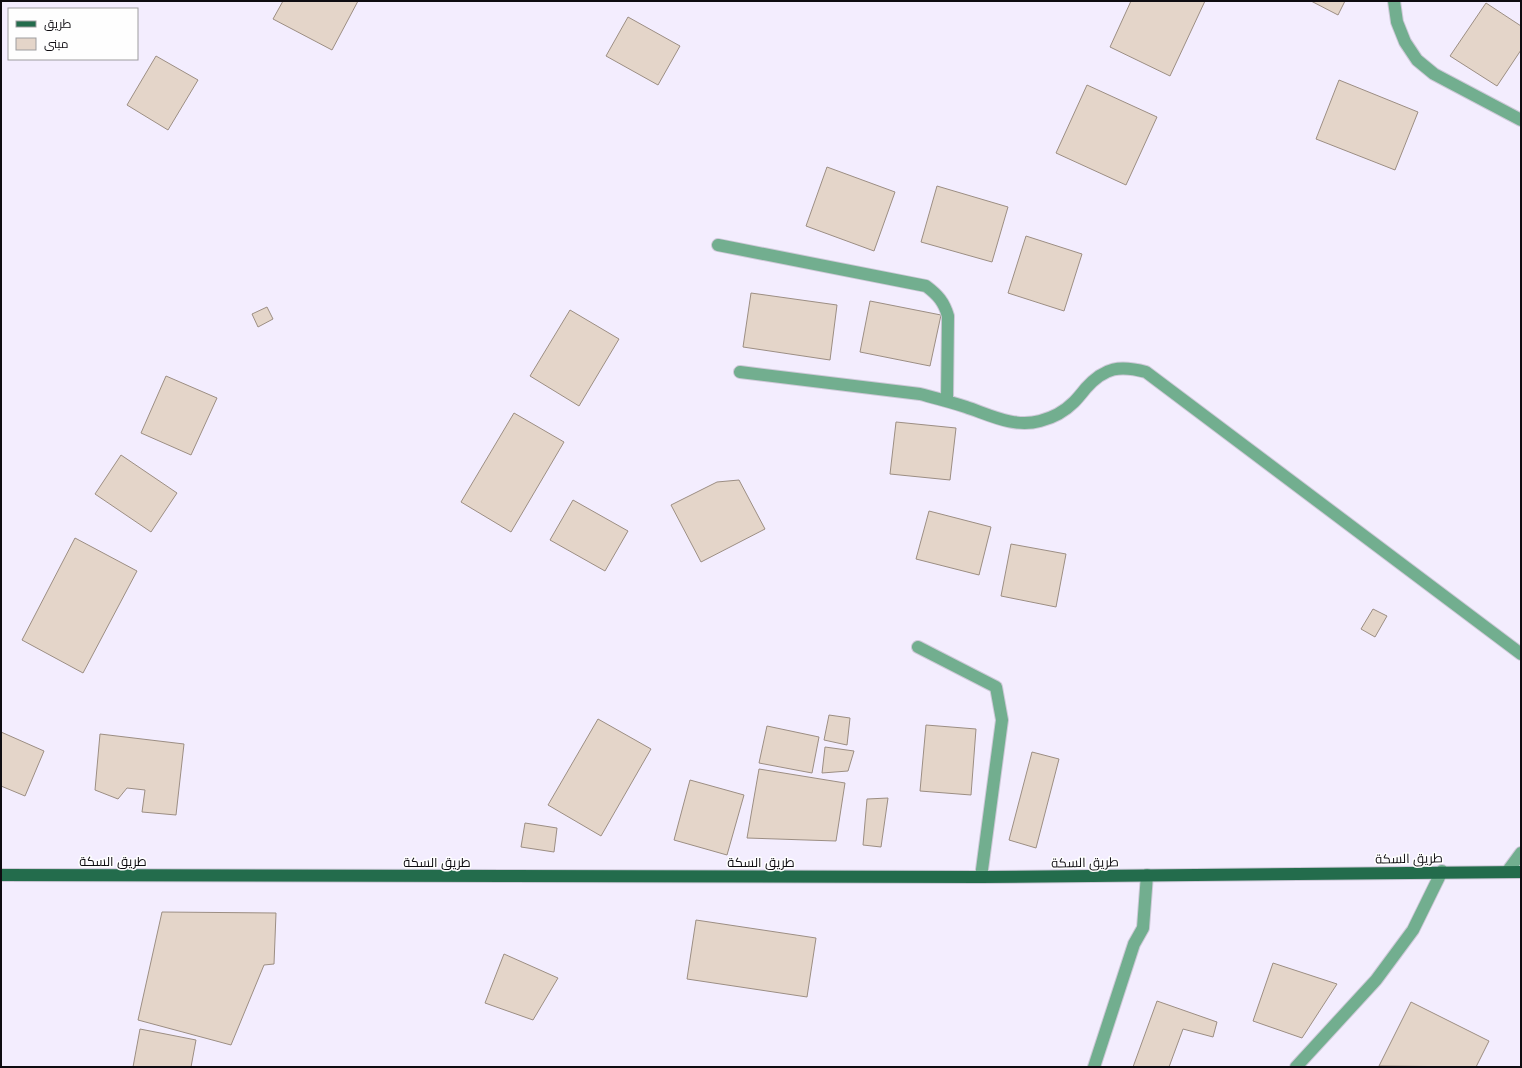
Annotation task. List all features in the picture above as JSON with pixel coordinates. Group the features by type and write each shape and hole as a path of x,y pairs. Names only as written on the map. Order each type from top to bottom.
{"main road":[{"name":"طريق السكة","path":"1,874 981,877 1442,871 1521,872"}],"street":[{"path":"1394,1 1397,22 1405,42 1417,60 1434,74 1521,120"},
{"path":"718,245 926,286 937,294 944,304 948,316 947,400"},
{"path":"740,372 892,389 920,394 947,400 999,419 1019,423 1039,421 1058,414 1074,403 1098,376 1113,369 1130,368 1146,372 1521,654"},
{"path":"918,647 996,687 1002,720 981,877"},
{"path":"1507,872 1521,853"},
{"path":"1296,1067 1376,980 1413,930 1442,871"},
{"path":"1094,1067 1134,944 1143,928 1147,875"}],"building":[{"path":"283,1 358,1 332,50 273,19"},
{"path":"1131,1 1205,1 1170,76 1110,47"},
{"path":"1311,1 1345,1 1338,15"},
{"path":"1486,3 1521,26 1521,50 1497,86 1450,56"},
{"path":"628,17 680,46 658,85 606,56"},
{"path":"156,56 198,80 168,130 127,105"},
{"path":"1339,80 1418,112 1395,170 1316,139"},
{"path":"1087,85 1157,117 1126,185 1056,153"},
{"path":"827,167 895,192 874,251 806,226"},
{"path":"937,186 1008,207 992,262 921,242"},
{"path":"1026,236 1082,254 1064,311 1008,293"},
{"path":"751,293 837,305 830,360 743,347"},
{"path":"870,301 941,315 930,366 860,352"},
{"path":"267,307 273,319 258,327 252,314"},
{"path":"570,310 619,339 579,406 530,376"},
{"path":"166,376 217,398 191,455 141,433"},
{"path":"514,413 564,442 511,532 461,502"},
{"path":"896,422 956,428 950,480 890,474"},
{"path":"121,455 177,493 151,532 95,494"},
{"path":"739,480 765,529 701,562 671,505 717,482"},
{"path":"573,500 628,531 605,571 550,540"},
{"path":"929,511 991,527 979,575 916,559"},
{"path":"75,538 137,571 83,673 22,640"},
{"path":"1011,544 1066,554 1056,607 1001,596"},
{"path":"1373,609 1387,616 1375,637 1361,629"},
{"path":"829,715 850,718 847,745 824,740"},
{"path":"598,719 651,749 601,836 548,805"},
{"path":"926,725 976,729 971,795 920,791"},
{"path":"767,726 819,737 812,773 759,763"},
{"path":"1,732 44,751 25,796 1,786"},
{"path":"100,734 184,744 176,815 142,812 145,790 127,788 118,799 95,790"},
{"path":"825,747 854,751 848,771 822,773"},
{"path":"1032,752 1059,759 1036,848 1009,840"},
{"path":"759,769 845,783 836,841 747,838"},
{"path":"690,780 744,795 727,855 674,840"},
{"path":"888,798 881,847 863,845 867,799"},
{"path":"525,823 557,828 554,852 521,847"},
{"path":"162,912 276,913 274,964 264,965 231,1045 138,1020"},
{"path":"696,920 816,938 807,997 687,979"},
{"path":"504,954 558,978 533,1020 485,1003"},
{"path":"1273,963 1337,984 1302,1038 1253,1021"},
{"path":"1157,1001 1217,1022 1213,1037 1183,1029 1169,1067 1133,1067"},
{"path":"1411,1002 1489,1041 1476,1067 1379,1066"},
{"path":"140,1029 196,1040 191,1067 133,1067"}]}
